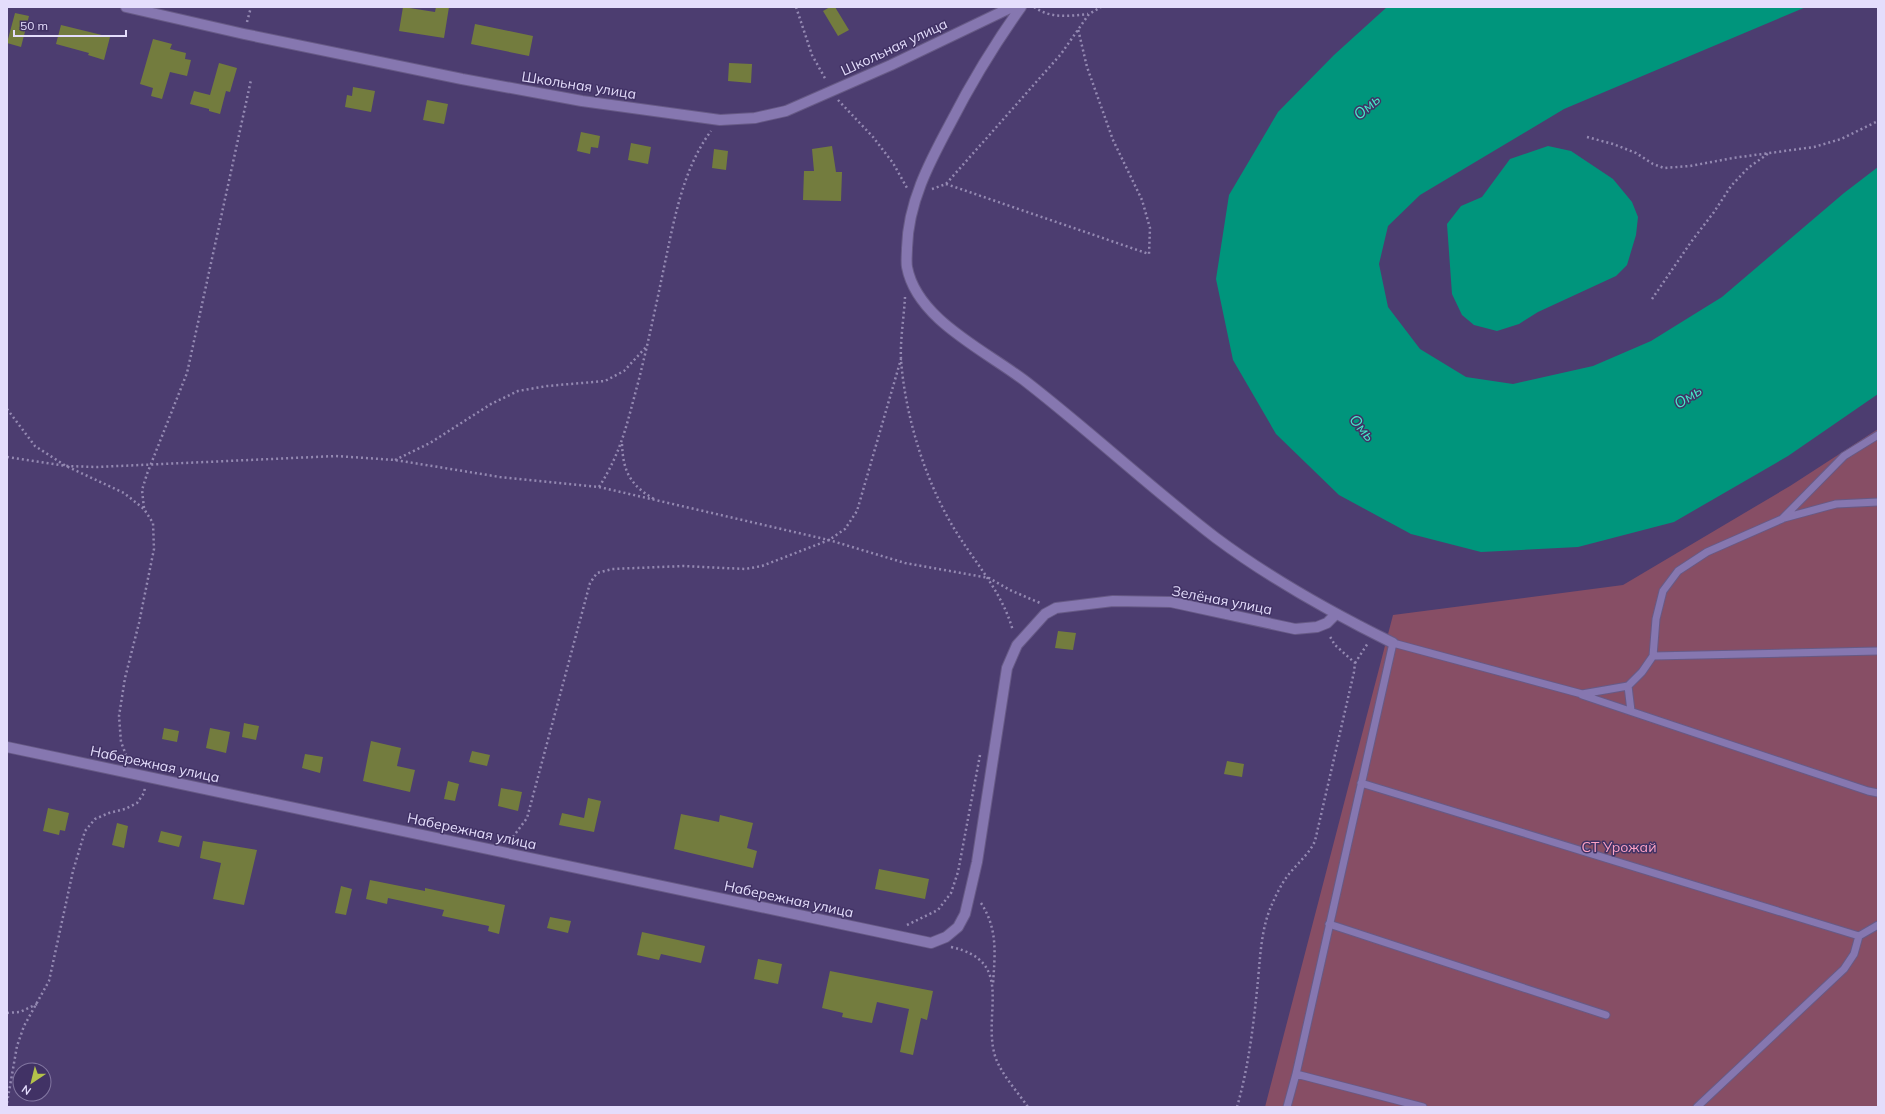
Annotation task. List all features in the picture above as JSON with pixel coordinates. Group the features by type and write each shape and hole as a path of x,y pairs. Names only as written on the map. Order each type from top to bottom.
{"street":[{"name":"Школьная улица","path":"126,7 244,34 462,79 582,101 720,120 755,118 786,111 1012,7"},
{"path":"1021,7 992,48 968,88 930,162 914,201 908,233 907,266 916,292 928,308 948,327 1028,382 1101,442 1161,495 1218,540 1293,589 1336,614 1393,643"},
{"name":"Зелёная улица","path":"931,943 946,937 958,927 965,914 977,862 1007,668 1017,645 1045,614 1056,608 1113,600 1171,602 1295,629 1317,627 1327,623"},
{"path":"1327,623 1336,614"},
{"name":"Набережная улица","path":"7,747 931,943"}],"lane":[{"path":"1782,519 1844,456 1878,435"},
{"path":"1582,694 1628,686 1642,672 1653,656 1656,619 1663,591 1678,571 1707,552 1782,519 1836,504 1878,502"},
{"path":"1287,1107 1296,1074 1393,643 1582,694 1868,791 1878,792"},
{"path":"1653,656 1878,651"},
{"path":"1628,686 1631,711"},
{"path":"1361,782 1859,936"},
{"path":"1330,924 1606,1015"},
{"path":"1697,1107 1844,969 1854,954 1859,936 1878,925"},
{"path":"1296,1074 1423,1107"}],"path":[{"path":"796,7 799,21 812,56 832,91 842,107 873,137 893,163 914,201"},
{"path":"1034,7 1039,11 1059,17 1089,14"},
{"path":"919,189 934,189 946,184 1060,54 1089,14 1101,7"},
{"path":"946,184 1149,254 1150,228 1142,200 1113,140 1087,67 1078,29"},
{"path":"144,509 142,490 187,372 252,80"},
{"path":"599,487 612,466 622,443 647,345 674,222 688,174 701,146 720,120"},
{"path":"1587,137 1624,149 1664,168 1690,166 1814,147 1840,139 1878,121"},
{"path":"1652,299 1731,186 1748,168 1770,153"},
{"path":"500,852 517,834 527,818 590,583 597,573 612,569 684,566 745,569 762,566 829,540 845,530 857,511 901,359 905,296"},
{"path":"395,460 430,443 491,404 518,391 547,386 605,381 624,371 647,345"},
{"path":"901,359 912,423 924,466 947,517 988,578 1009,613 1017,645"},
{"path":"7,409 35,446 66,466 124,493 144,509 154,523 154,549 139,623 125,678 119,716 121,742 133,774"},
{"path":"622,443 623,461 630,478 642,492 658,501"},
{"path":"7,457 66,466 97,467 336,456 395,460 477,474 599,487 829,540 905,563 988,578 1027,598 1056,608"},
{"path":"1327,623 1328,634 1335,645 1355,663"},
{"path":"1237,1107 1242,1089 1257,991 1262,942 1269,910 1288,875 1311,850 1316,841 1327,784 1345,716 1355,663 1373,633"},
{"path":"904,926 938,910 951,893 958,872 981,748"},
{"path":"7,1103 17,1046 24,1026 48,982 73,872 85,831 95,819 109,813 126,809 137,802 144,793 148,777"},
{"path":"971,888 988,913 996,942 993,987 993,1035 995,1055 1003,1072 1028,1107"},
{"path":"931,943 966,950 979,959 989,970 993,987"},
{"path":"7,1013 20,1012 37,1004"}],"green space":[{"name":"СТ Урожай","path":"1878,429 1878,1107 1265,1107 1393,615 1623,585 1790,486"}],"water":[{"name":"Омь","path":"1387,7 1806,7 1564,109 1420,195 1388,226 1379,264 1388,307 1420,349 1466,377 1513,384 1593,366 1651,341 1722,297 1844,193 1878,167 1878,394 1788,456 1674,522 1578,547 1481,552 1411,534 1339,495 1276,434 1233,360 1216,279 1229,195 1278,112 1334,55"},
{"path":"1548,146 1571,151 1613,179 1632,202 1638,217 1636,235 1627,265 1616,276 1538,312 1519,324 1497,331 1474,325 1462,315 1452,294 1447,224 1461,206 1482,197 1510,159"}],"building":[{"path":"403,7 435,12 436,7 449,7 444,38 399,31"},
{"path":"830,7 835,7 849,30 838,36 823,11"},
{"path":"15,13 29,16 21,47 7,43"},
{"path":"475,24 533,36 529,56 471,44"},
{"path":"61,25 110,37 104,60 88,55 89,53 56,44"},
{"path":"153,39 172,44 170,49 186,53 185,59 191,60 187,76 170,72 162,99 151,96 153,88 140,84"},
{"path":"219,63 237,68 230,92 226,91 220,114 209,111 209,109 190,104 194,91 210,95"},
{"path":"729,63 752,64 751,83 728,81"},
{"path":"353,87 375,91 371,112 345,107 347,95 352,96"},
{"path":"427,100 448,104 444,124 423,120"},
{"path":"581,132 600,136 598,148 591,147 590,154 577,151"},
{"path":"631,143 651,147 648,164 628,160"},
{"path":"832,146 836,172 842,172 841,201 803,200 804,171 814,171 812,149"},
{"path":"714,149 728,151 726,170 712,168"},
{"path":"1058,631 1076,633 1073,650 1055,648"},
{"path":"244,723 259,726 256,740 242,737"},
{"path":"164,728 179,731 177,742 162,739"},
{"path":"210,728 230,732 226,753 206,748"},
{"path":"371,741 401,748 397,766 415,770 410,792 363,781"},
{"path":"472,751 490,755 487,766 469,762"},
{"path":"305,754 323,757 320,773 302,768"},
{"path":"1227,761 1244,764 1242,777 1224,774"},
{"path":"448,781 459,784 455,801 444,799"},
{"path":"501,788 522,792 518,811 498,806"},
{"path":"588,798 601,801 594,832 559,825 562,813 584,818"},
{"path":"48,808 69,813 65,831 60,830 59,835 43,831"},
{"path":"681,814 719,822 720,815 753,823 747,848 757,851 753,868 674,849"},
{"path":"117,823 128,826 124,848 112,845"},
{"path":"161,831 182,836 179,847 158,842"},
{"path":"203,841 257,850 244,905 213,899 221,863 200,858"},
{"path":"879,869 929,879 925,899 875,889"},
{"path":"370,880 425,891 425,888 505,905 499,934 488,931 489,926 442,916 444,910 388,898 387,904 366,899"},
{"path":"341,886 352,889 346,915 335,913"},
{"path":"550,917 571,921 568,933 547,928"},
{"path":"642,932 705,946 701,963 661,954 659,960 637,955"},
{"path":"758,959 782,964 778,984 754,979"},
{"path":"830,971 933,991 927,1020 921,1018 913,1055 900,1052 909,1009 877,1002 872,1023 842,1017 843,1013 822,1008"}]}
